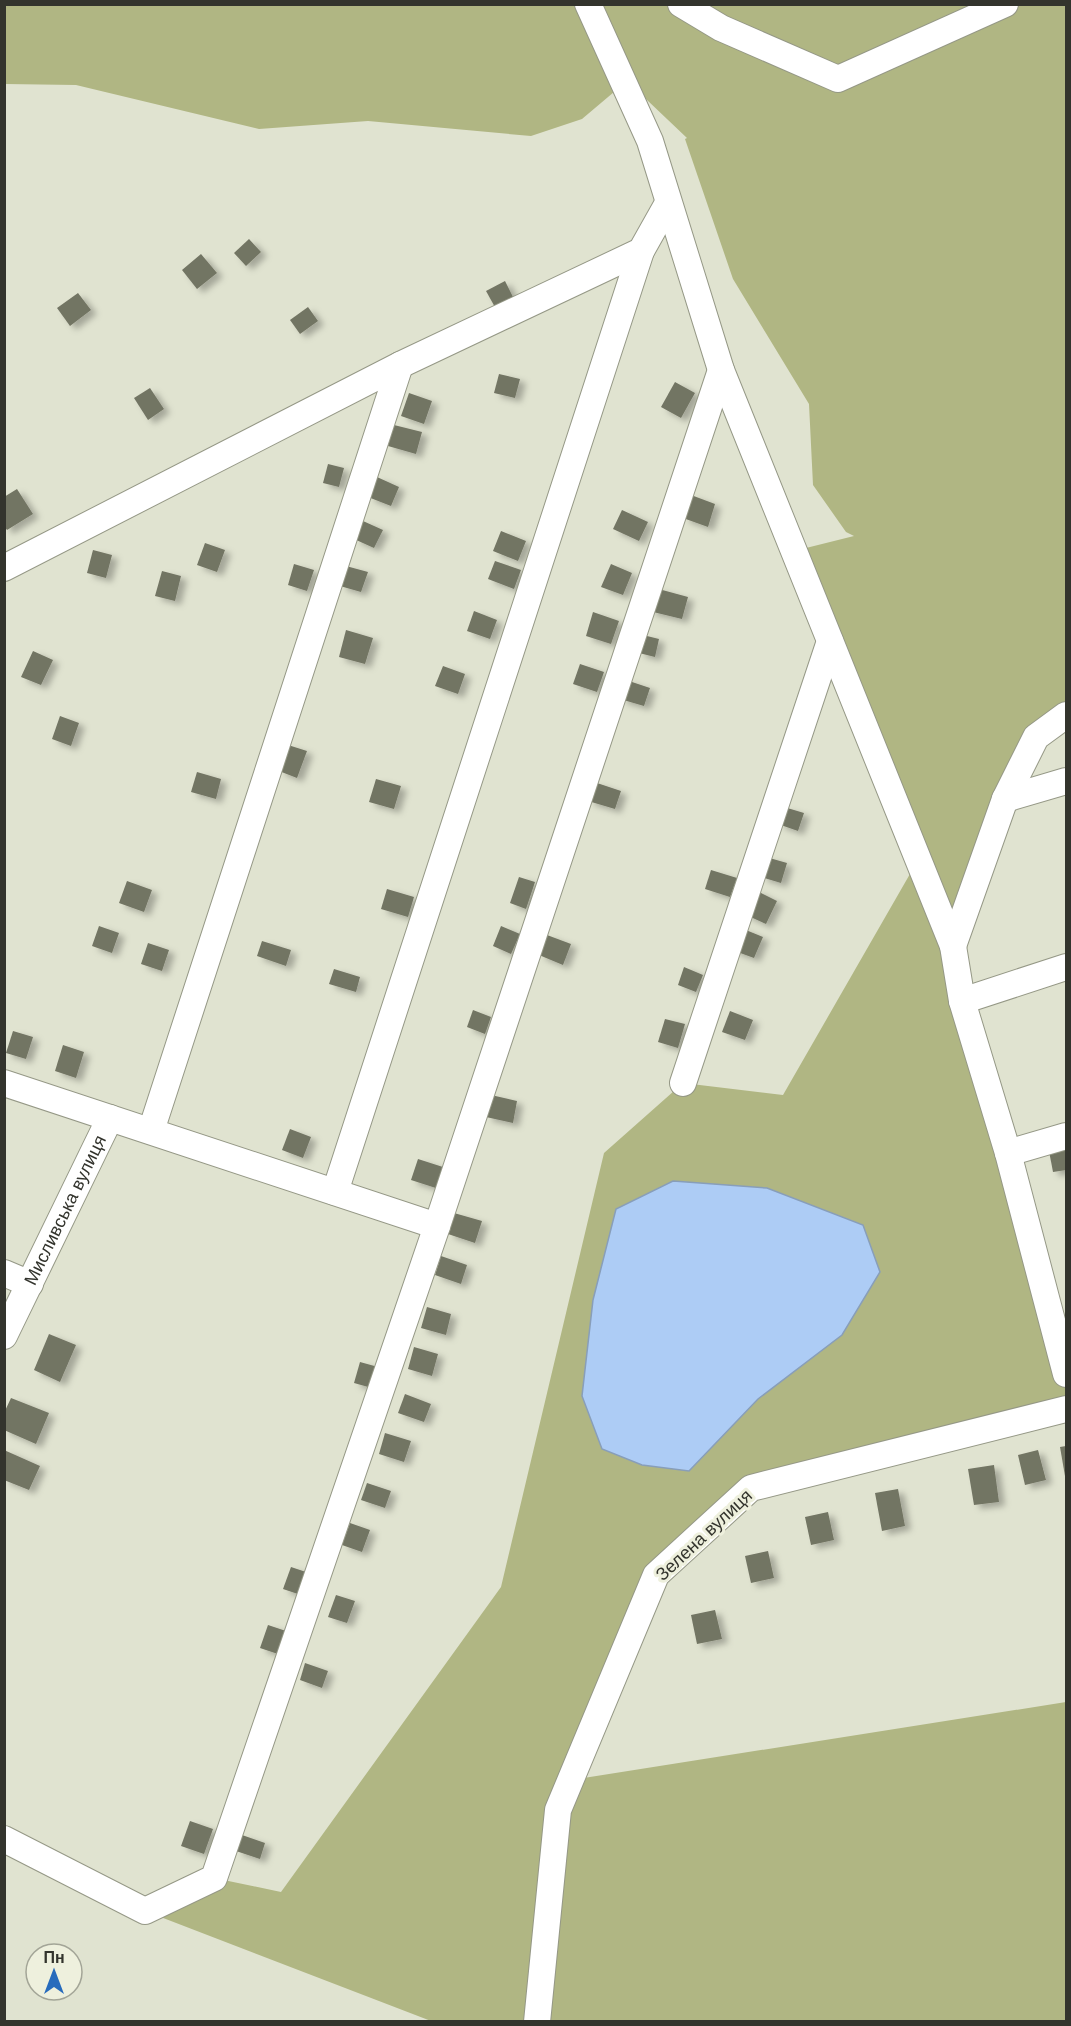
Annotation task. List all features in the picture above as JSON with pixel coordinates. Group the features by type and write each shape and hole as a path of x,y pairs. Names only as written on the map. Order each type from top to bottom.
{"street":[{"path":"588,4 650,141 720,370 953,946 962,1001 1008,1153 1066,1374"},
{"path":"681,4 721,28 838,79 1005,4"},
{"path":"335,1192 641,251 668,203"},
{"path":"4,568 400,366 641,251"},
{"path":"151,1131 400,366"},
{"path":"4,1839 145,1911 214,1878 437,1226 720,370"},
{"path":"683,1083 830,641"},
{"path":"953,946 1005,799 1036,737 1066,715"},
{"path":"1005,799 1066,782"},
{"path":"962,1001 1066,967"},
{"path":"4,1083 437,1226"},
{"name":"Мисливська вулиця","path":"4,1336 110,1118"},
{"path":"1008,1153 1066,1137"},
{"path":"4,1272 30,1284"},
{"name":"Зелена вулиця","path":"537,2022 558,1810 656,1575 751,1488 1066,1409"}],"green space":[{"path":"5,5 1066,5 1066,715 1036,737 953,946 1066,1374 1066,1409 751,1488 656,1575 571,1780 1066,1702 1066,2021 431,2021 145,1911 214,1878 281,1892 501,1587 604,1153 683,1083 783,1095 918,860 794,551 854,536 846,532 813,485 809,404 733,279 685,139 687,138 627,81 582,119 531,136 368,121 259,129 76,85 5,84"}],"water":[{"path":"673,1181 767,1188 863,1225 880,1272 842,1335 758,1399 689,1471 642,1465 602,1449 582,1396 593,1300 616,1209"}],"building":[{"path":"249,239 261,252 246,266 234,253"},
{"path":"201,254 217,273 197,289 182,270"},
{"path":"505,281 514,299 496,309 486,291"},
{"path":"78,293 91,310 70,326 57,308"},
{"path":"308,307 318,321 300,334 290,320"},
{"path":"499,374 520,379 515,398 494,393"},
{"path":"675,382 695,393 681,418 661,407"},
{"path":"150,388 164,409 148,420 134,398"},
{"path":"409,393 432,401 424,424 401,416"},
{"path":"394,425 422,432 416,454 388,446"},
{"path":"328,464 344,468 339,487 323,483"},
{"path":"377,477 399,487 391,506 368,497"},
{"path":"17,489 33,514 7,530 4,526 4,497"},
{"path":"691,495 715,504 708,527 683,518"},
{"path":"622,510 648,522 639,541 613,529"},
{"path":"363,521 383,530 374,548 354,539"},
{"path":"501,531 526,541 518,561 493,551"},
{"path":"205,543 225,550 217,572 197,565"},
{"path":"93,550 112,555 106,578 87,573"},
{"path":"495,561 521,570 514,589 488,579"},
{"path":"294,564 314,570 307,591 288,585"},
{"path":"611,564 632,573 623,595 601,587"},
{"path":"346,566 368,572 361,592 340,586"},
{"path":"162,571 181,576 175,601 155,596"},
{"path":"655,588 688,597 682,619 649,611"},
{"path":"474,611 497,620 490,639 467,631"},
{"path":"593,612 619,621 611,644 586,636"},
{"path":"346,630 373,638 365,664 339,657"},
{"path":"643,635 659,639 655,657 639,653"},
{"path":"33,651 53,660 41,685 21,677"},
{"path":"580,664 604,672 597,692 573,684"},
{"path":"443,666 465,674 458,694 435,686"},
{"path":"626,680 650,688 644,706 620,699"},
{"path":"60,716 79,723 71,746 52,739"},
{"path":"288,745 307,751 297,778 279,771"},
{"path":"197,772 221,779 216,799 191,792"},
{"path":"376,779 401,786 394,809 369,802"},
{"path":"594,782 621,791 615,809 588,801"},
{"path":"784,807 804,813 798,831 778,824"},
{"path":"766,857 787,863 781,883 761,877"},
{"path":"711,870 737,878 730,897 705,889"},
{"path":"519,877 535,882 526,909 510,903"},
{"path":"127,881 152,890 144,912 119,903"},
{"path":"387,889 414,897 408,917 381,909"},
{"path":"755,890 777,901 766,924 744,914"},
{"path":"99,926 119,933 112,953 92,946"},
{"path":"501,926 520,934 511,954 493,946"},
{"path":"741,928 763,937 754,958 732,950"},
{"path":"547,935 571,944 563,965 539,955"},
{"path":"262,941 291,950 286,966 257,956"},
{"path":"148,943 169,950 162,971 141,964"},
{"path":"684,967 703,975 696,992 678,985"},
{"path":"334,969 360,977 356,992 329,984"},
{"path":"473,1010 491,1017 485,1034 467,1027"},
{"path":"730,1011 753,1020 745,1040 722,1032"},
{"path":"665,1019 685,1024 678,1048 658,1042"},
{"path":"13,1031 33,1037 26,1059 6,1053"},
{"path":"63,1045 84,1052 76,1078 55,1071"},
{"path":"491,1095 517,1101 513,1123 486,1117"},
{"path":"290,1129 311,1137 303,1158 282,1150"},
{"path":"1066,1148 1066,1170 1053,1172 1049,1151"},
{"path":"418,1159 446,1168 439,1189 411,1180"},
{"path":"454,1213 482,1221 475,1243 448,1234"},
{"path":"441,1256 467,1265 461,1284 435,1275"},
{"path":"427,1307 451,1314 446,1335 421,1328"},
{"path":"49,1334 76,1345 60,1382 34,1370"},
{"path":"414,1347 438,1354 432,1376 408,1369"},
{"path":"360,1362 378,1367 372,1388 354,1383"},
{"path":"405,1394 431,1404 424,1422 398,1413"},
{"path":"11,1398 49,1413 36,1444 4,1430 4,1413"},
{"path":"385,1433 411,1441 404,1462 379,1454"},
{"path":"1066,1446 1066,1476 1065,1476 1060,1447"},
{"path":"4,1450 40,1466 29,1490 4,1480"},
{"path":"1038,1450 1046,1480 1025,1485 1018,1455"},
{"path":"994,1465 999,1502 974,1505 968,1469"},
{"path":"367,1483 391,1491 385,1508 361,1500"},
{"path":"898,1489 905,1526 882,1531 875,1493"},
{"path":"828,1512 834,1540 811,1545 805,1517"},
{"path":"350,1523 370,1530 362,1552 342,1545"},
{"path":"768,1551 774,1578 751,1583 745,1556"},
{"path":"291,1567 312,1574 304,1596 283,1589"},
{"path":"336,1595 355,1601 347,1623 328,1617"},
{"path":"715,1610 722,1639 697,1644 691,1615"},
{"path":"268,1625 289,1632 281,1655 260,1648"},
{"path":"305,1663 328,1671 322,1688 300,1680"},
{"path":"190,1821 213,1829 204,1854 181,1846"},
{"path":"242,1835 265,1843 260,1859 236,1851"}]}
